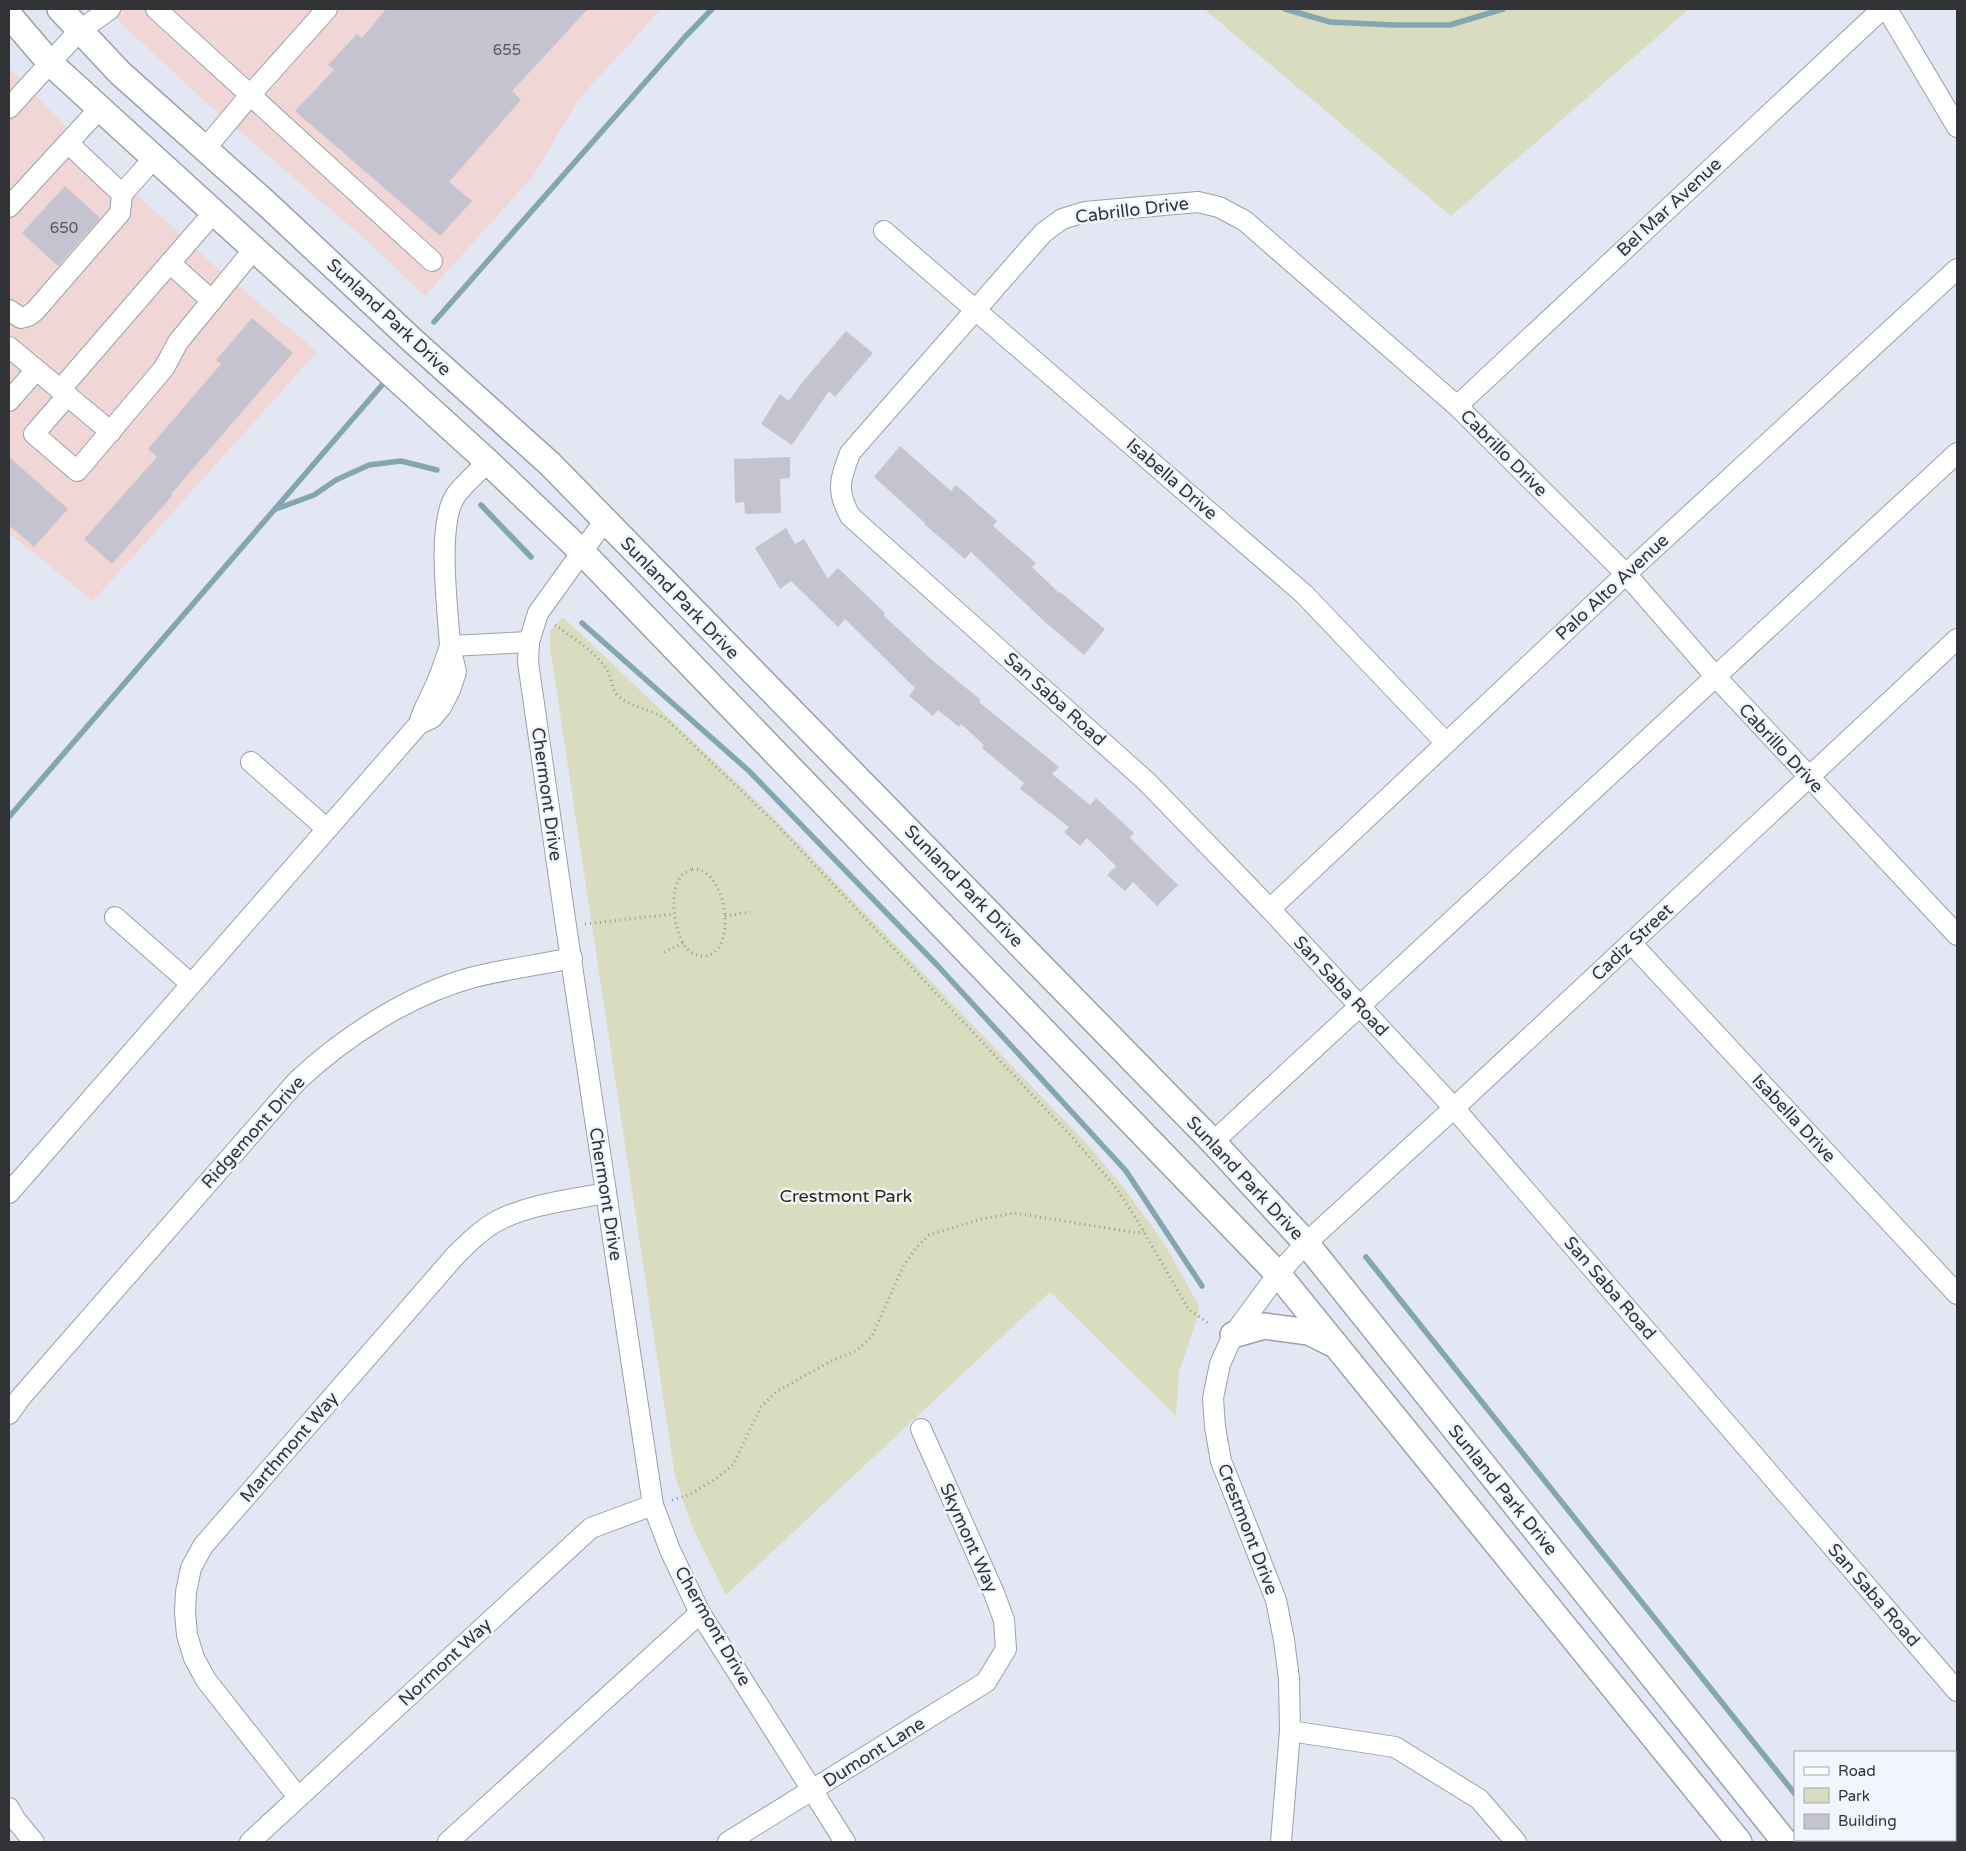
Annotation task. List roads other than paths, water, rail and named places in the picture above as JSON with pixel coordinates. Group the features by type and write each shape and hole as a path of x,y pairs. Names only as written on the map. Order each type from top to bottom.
{"main road":[{"name":"Sunland Park Drive","path":"60,9 82,20 120,73 550,464 1213,1142 1306,1243 1785,1842"},
{"path":"9,15 50,63 488,462 581,551 1278,1274 1739,1842"},
{"path":"1233,1335 1264,1326 1310,1332 1336,1346"}],"street":[{"path":"9,108 50,63 82,20 110,9"},
{"path":"156,9 432,261"},
{"path":"205,149 327,9"},
{"name":"Bel Mar Avenue","path":"1457,406 1882,9"},
{"path":"1887,9 1957,127"},
{"path":"9,207 100,108"},
{"path":"68,142 122,194"},
{"path":"9,310 21,318 35,311 120,213 122,194 154,158"},
{"name":"Cabrillo Drive","path":"975,310 1043,233 1062,219 1085,212 1198,202 1219,207 1245,221 1457,406 1626,574 1716,677 1957,935"},
{"path":"214,212 170,262 64,393 34,434 77,472 164,368 178,342 254,249"},
{"name":"Isabella Drive","path":"884,231 1304,594 1445,742"},
{"path":"170,262 212,301"},
{"name":"Palo Alto Avenue","path":"1270,909 1445,742 1957,269"},
{"name":"San Saba Road","path":"975,310 850,453 841,478 841,500 850,516 1147,782 1270,909 1454,1108 1957,1691"},
{"path":"9,347 111,432"},
{"path":"9,401 36,370"},
{"path":"1213,1142 1957,453"},
{"path":"9,1193 419,724 424,706 433,692 450,646 444,538 448,515 456,496 488,462"},
{"name":"Chermont Drive","path":"605,520 538,613 529,642 528,662 654,1504 670,1550 700,1613 844,1842"},
{"name":"Cadiz Street","path":"1306,1243 1454,1108 1957,639"},
{"path":"450,646 529,642"},
{"path":"251,762 327,829"},
{"path":"115,917 191,984"},
{"name":"Isabella Drive","path":"1631,943 1957,1294"},
{"name":"Ridgemont Drive","path":"9,1414 21,1397 291,1088 322,1058 354,1034 392,1011 434,992 473,978 572,958"},
{"name":"Marthmont Way","path":"298,1797 206,1680 194,1658 187,1635 185,1612 186,1592 191,1568 203,1546 455,1256 475,1236 496,1222 524,1210 606,1193"},
{"name":"Crestmont Drive","path":"1281,1842 1290,1731 1289,1679 1284,1640 1276,1600 1221,1462 1213,1398 1220,1364 1233,1335 1278,1274 1306,1243"},
{"name":"Skymont Way","path":"921,1429 994,1593 1004,1620 1006,1649"},
{"name":"Normont Way","path":"250,1842 591,1528 654,1504"},
{"path":"448,1842 700,1613"},
{"name":"Dumont Lane","path":"728,1842 986,1682 1006,1649"},
{"path":"1290,1731 1395,1747 1478,1799 1516,1842"},
{"path":"9,1808 15,1819 34,1842"}],"waterway":[{"path":"434,322 685,37 712,9"},
{"path":"1285,9 1330,22 1394,25 1450,25 1503,9"},
{"path":"9,817 382,385"},
{"path":"276,509 314,495 336,480 369,465 401,461 437,470"},
{"path":"481,505 531,557"},
{"path":"582,623 749,771 937,965 1126,1171 1202,1286"},
{"path":"1366,1257 1794,1793"}],"park label":[{"name":"Crestmont Park","path":"846,1196"}]}
